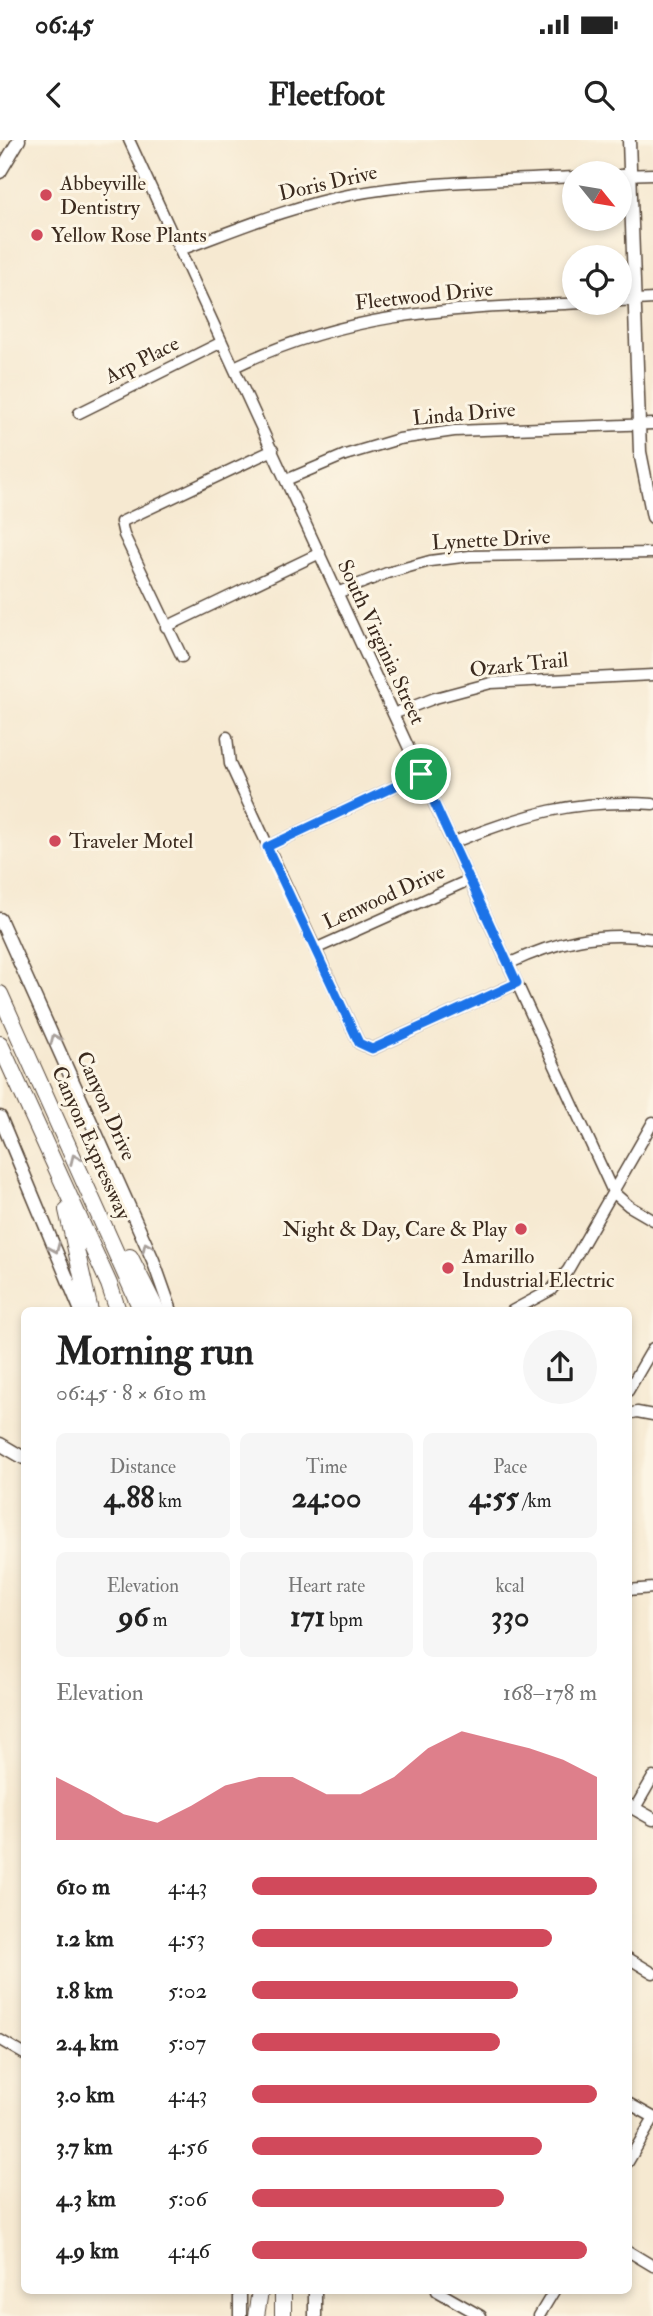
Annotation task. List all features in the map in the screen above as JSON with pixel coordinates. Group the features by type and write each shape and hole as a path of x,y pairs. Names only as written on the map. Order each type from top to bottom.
{"highway":[{"name":"Canyon Expressway","path":"0,994 140,1307"},
{"name":"Canyon Expressway","path":"0,1044 116,1307"},
{"path":"58,1173 89,1307"},
{"path":"86,1183 102,1203 155,1307"},
{"path":"256,2316 261,2294"},
{"path":"262,2294 263,2316"},
{"path":"283,2294 283,2316"}],"main road":[{"path":"0,172 19,140"},
{"path":"627,161 629,140"},
{"path":"630,231 643,478 653,517"},
{"name":"Canyon Drive","path":"0,919 153,1260 171,1307"},
{"path":"0,1117 79,1307"},
{"path":"0,1444 21,1456"},
{"path":"632,1807 653,1819"},
{"path":"240,2294 240,2316"},
{"path":"315,2294 315,2316"}],"street":[{"name":"South Virginia Street","path":"129,140 613,1192 629,1206 653,1220"},
{"path":"632,174 653,174"},
{"name":"Doris Drive","path":"180,250 274,215 346,195 415,185 562,178"},
{"path":"632,300 653,299"},
{"name":"Fleetwood Drive","path":"234,367 276,347 348,324 429,310 562,304"},
{"name":"Arp Place","path":"79,413 222,342"},
{"name":"Linda Drive","path":"286,480 345,455 399,439 440,433 653,424"},
{"path":"182,657 166,627 121,522 273,450"},
{"path":"166,627 320,553"},
{"name":"Lynette Drive","path":"337,593 387,573 430,561 470,556 653,553"},
{"name":"Ozark Trail","path":"393,714 435,698 491,683 653,675"},
{"path":"226,737 230,764 359,1043 364,1048 372,1049 517,983"},
{"path":"267,847 421,774"},
{"name":"Lenwood Drive","path":"452,843 512,819 555,808 611,802 653,804"},
{"name":"Lenwood Drive","path":"315,949 469,880"},
{"path":"508,964 565,942 621,935 653,939"},
{"path":"519,1307 551,1290 568,1270 653,1122"},
{"path":"632,1384 653,1348"},
{"path":"632,1413 653,1415"},
{"path":"632,1590 653,1588"},
{"path":"632,1807 653,1777"},
{"path":"632,1960 653,1973"},
{"path":"0,2040 21,2052"},
{"path":"632,2105 653,2118 632,2155"},
{"path":"632,2253 653,2266"},
{"path":"442,2294 481,2316"},
{"path":"540,2316 552,2294"}],"place":[{"name":"Abbeyville Dentistry","path":"46,195"},
{"name":"Yellow Rose Plants","path":"37,235"},
{"name":"Traveler Motel","path":"55,841"},
{"name":"Night & Day, Care & Play","path":"521,1229"},
{"name":"Amarillo Industrial Electric","path":"448,1268"}],"route":[{"path":"421,774 517,983 372,1049 364,1048 359,1043 267,847 421,774"}]}
